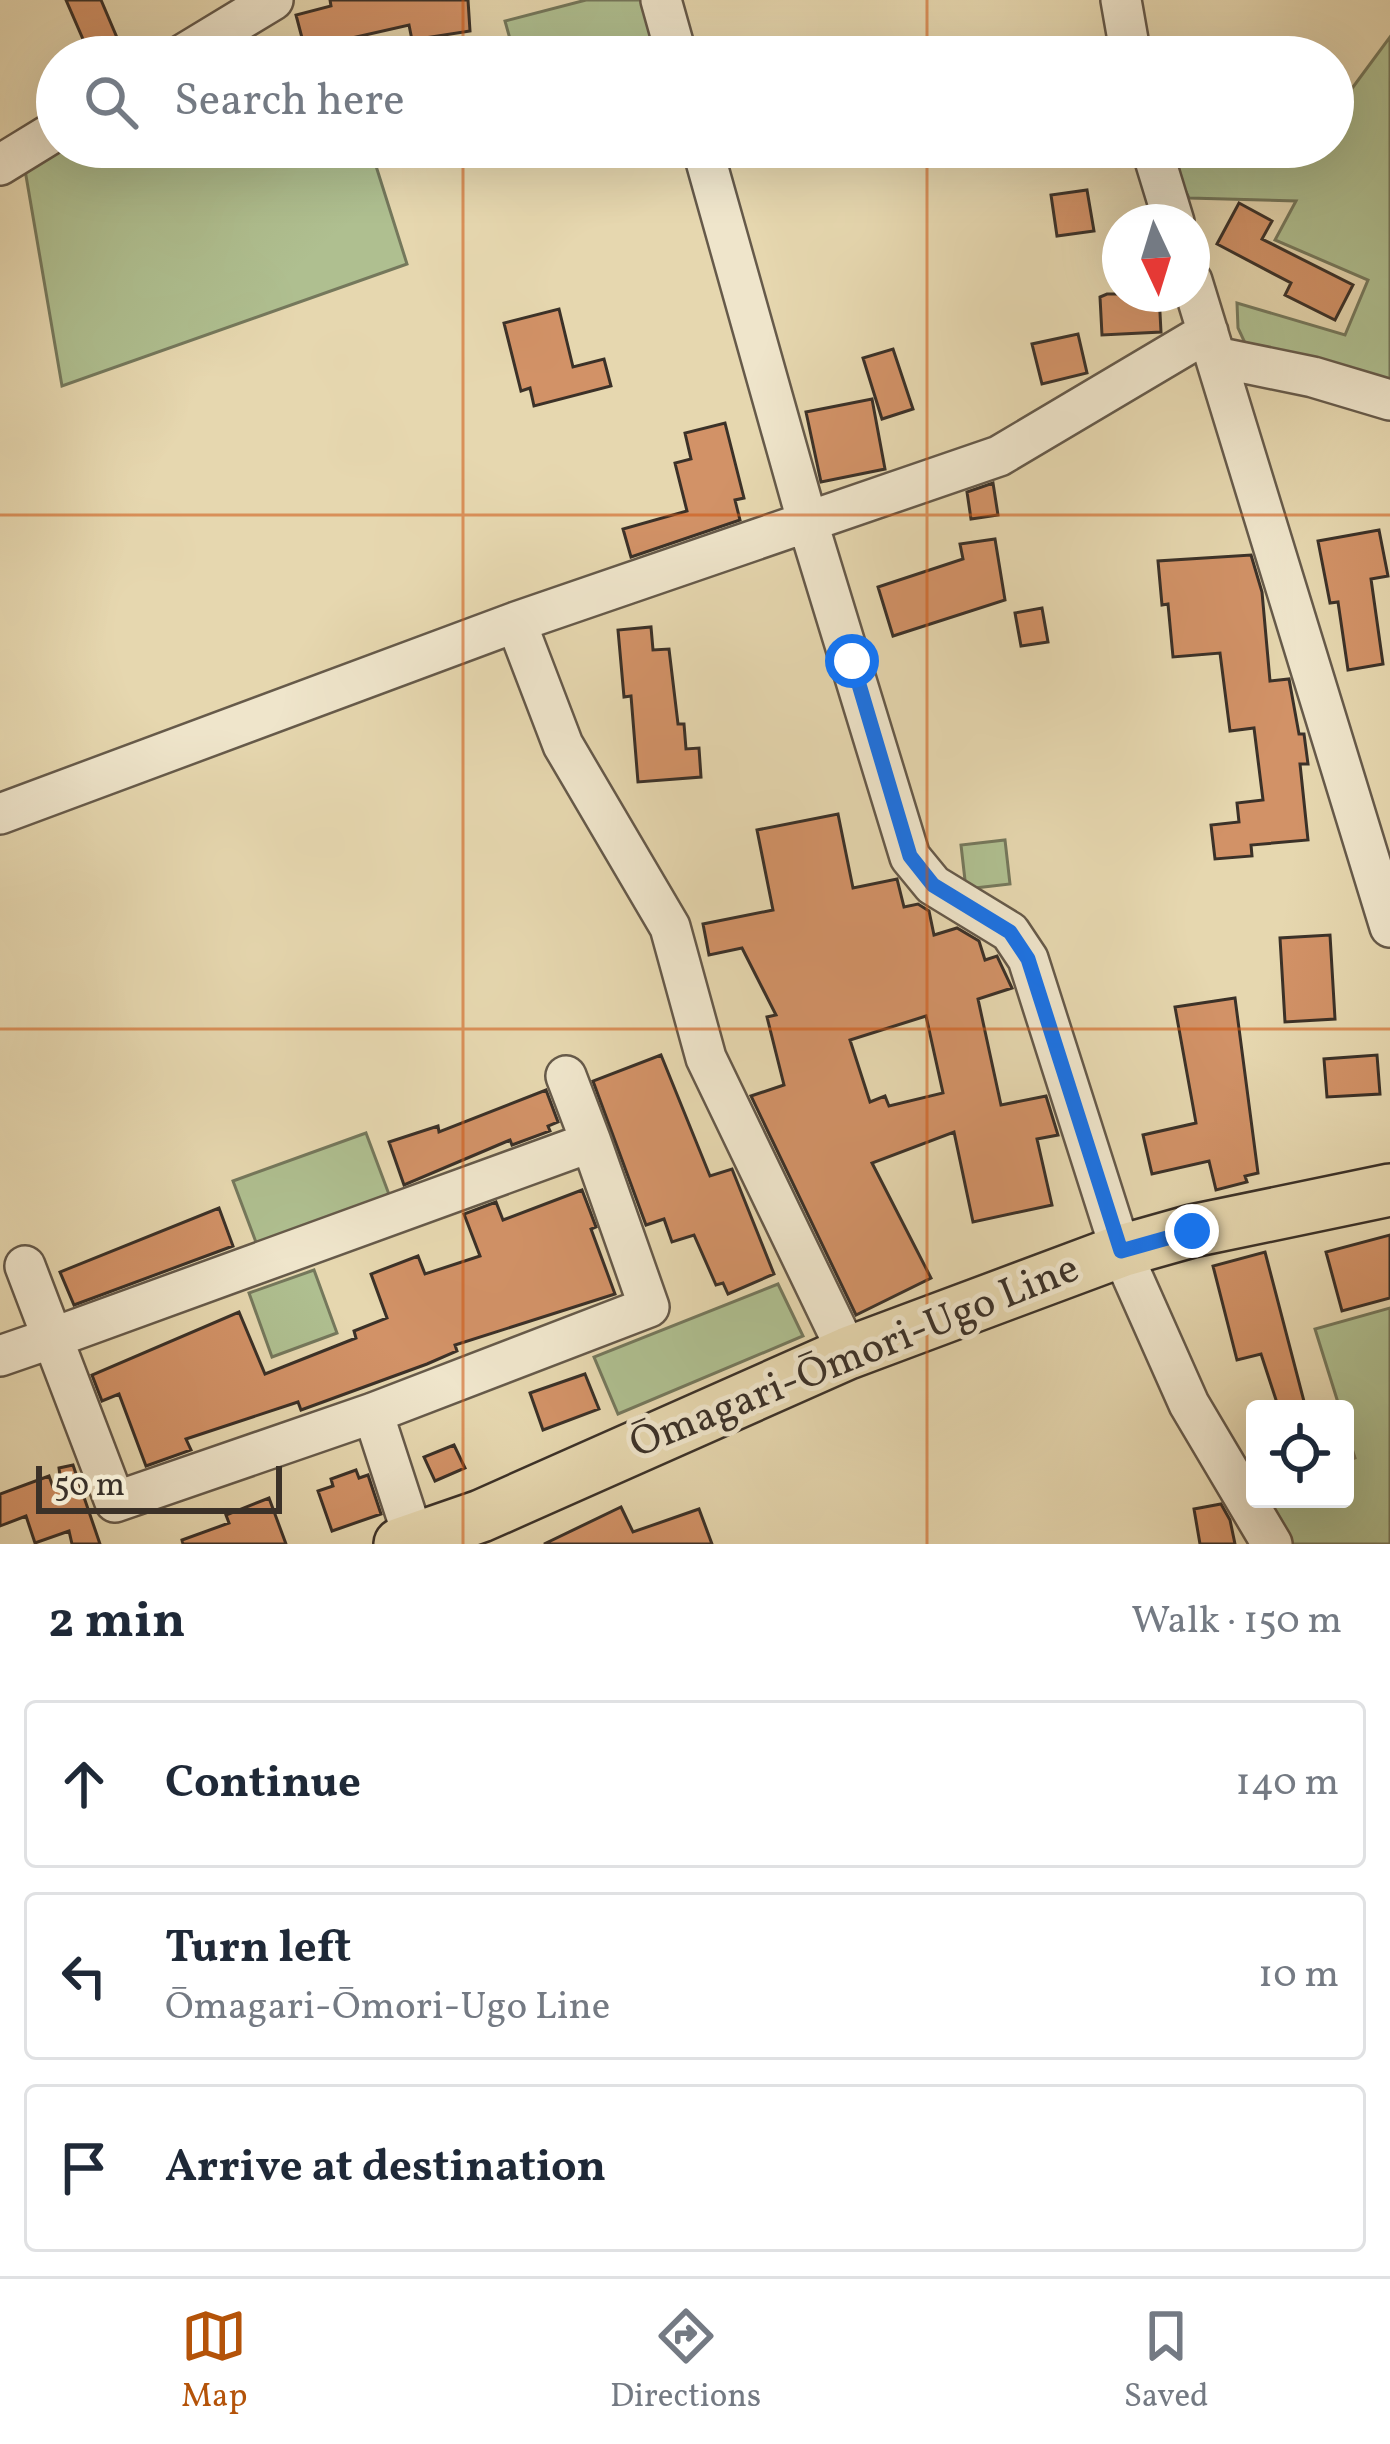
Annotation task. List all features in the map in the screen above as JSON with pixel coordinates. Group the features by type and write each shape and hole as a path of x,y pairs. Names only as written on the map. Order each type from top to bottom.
{"main road":[{"name":"Ōmagari-Ōmori-Ugo Line","path":"407,1542 481,1516 848,1353 1121,1251 1192,1231 1390,1190"}],"street":[{"path":"214,36 273,0"},
{"path":"661,0 671,36"},
{"path":"1121,0 1127,36"},
{"path":"0,165 36,143"},
{"path":"708,168 807,520 910,856 933,885 1010,932 1028,959 1121,1251 1189,1404 1272,1544"},
{"path":"1157,168 1168,204"},
{"path":"1202,312 1390,926"},
{"path":"0,814 516,622 999,456 1212,345 1390,400"},
{"path":"516,622 563,745 670,927 706,1058 848,1353"},
{"path":"25,1266 115,1502 373,1413 649,1307 566,1076"},
{"path":"0,1356 590,1142"},
{"path":"373,1413 407,1542"}],"green space":[{"path":"586,0 642,0 651,36 509,36 505,21"},
{"path":"1390,37 1390,384 1245,343 1238,328 1237,303 1345,335 1368,280 1275,240 1296,201 1189,198 1174,168 1354,168 1354,86"},
{"path":"36,158 36,168 377,168 407,264 62,386 24,164"},
{"path":"1005,840 1010,884 966,889 961,845"},
{"path":"366,1133 390,1197 257,1245 233,1181"},
{"path":"314,1270 337,1333 272,1357 249,1293"},
{"path":"778,1284 803,1336 618,1414 594,1357"},
{"path":"1390,1308 1390,1544 1286,1544 1267,1508 1354,1508 1354,1400 1337,1400 1315,1329"}],"building":[{"path":"66,0 101,0 116,36 82,36"},
{"path":"330,0 468,0 470,31 411,36 409,25 361,36 302,36 296,15 331,6"},
{"path":"1087,190 1094,231 1057,236 1051,195"},
{"path":"1239,203 1272,221 1262,239 1353,285 1335,320 1285,295 1291,283 1217,244"},
{"path":"1100,297 1102,312 1160,312 1161,332 1102,335"},
{"path":"559,309 573,367 604,359 611,386 534,406 530,388 521,391 504,323"},
{"path":"1078,334 1087,373 1042,384 1032,344"},
{"path":"893,349 913,409 882,419 863,358"},
{"path":"872,399 885,469 821,482 806,412"},
{"path":"725,423 744,498 735,500 740,520 631,557 623,529 687,511 675,463 691,459 685,433"},
{"path":"993,483 998,515 971,519 967,492"},
{"path":"1379,530 1388,576 1371,579 1383,664 1348,670 1338,602 1330,603 1318,541"},
{"path":"995,539 1005,600 893,636 878,587 963,559 960,544"},
{"path":"1251,555 1262,592 1270,681 1289,679 1299,734 1304,734 1308,764 1300,764 1308,840 1251,845 1252,856 1215,859 1211,825 1239,822 1237,803 1263,800 1254,728 1230,731 1220,653 1173,657 1158,561"},
{"path":"1042,608 1048,642 1021,646 1015,613"},
{"path":"651,627 653,650 669,649 678,724 684,724 686,749 699,748 701,777 638,782 631,696 624,697 618,630"},
{"path":"838,814 853,888 897,879 904,907 918,904 929,911 934,935 957,928 979,941 985,960 997,956 1012,988 978,999 1001,1105 1046,1096 1058,1135 1037,1139 1052,1205 973,1222 954,1132 872,1163 931,1278 856,1315 751,1096 784,1085 767,1017 776,1015 742,948 709,955 703,924 773,910 757,830","holes":["926,1016 943,1093 889,1106 885,1096 870,1102 850,1040"]},
{"path":"1330,935 1335,1019 1285,1022 1280,938"},
{"path":"1235,998 1258,1173 1245,1176 1247,1182 1216,1190 1209,1161 1152,1174 1143,1135 1196,1123 1175,1007"},
{"path":"661,1055 710,1176 732,1169 774,1274 728,1294 723,1283 716,1285 694,1235 672,1242 664,1219 646,1225 593,1081"},
{"path":"1377,1055 1380,1094 1327,1097 1324,1059"},
{"path":"546,1090 558,1122 548,1126 550,1131 512,1145 510,1140 404,1185 389,1142 438,1126 439,1132"},
{"path":"582,1190 615,1294 455,1345 457,1351 427,1364 301,1410 298,1402 186,1439 191,1450 146,1466 119,1394 102,1401 92,1375 239,1312 265,1374 356,1338 354,1331 387,1318 371,1274 418,1256 425,1274 480,1256 464,1214 496,1202 503,1220"},
{"path":"219,1208 233,1246 74,1305 60,1272"},
{"path":"1390,1235 1390,1298 1342,1311 1326,1252"},
{"path":"1265,1252 1304,1400 1276,1400 1261,1354 1237,1360 1213,1266"},
{"path":"585,1374 599,1409 543,1430 530,1393"},
{"path":"454,1445 465,1468 435,1481 424,1457"},
{"path":"73,1465 100,1544 72,1544 69,1531 35,1543 26,1516 0,1526 0,1494 49,1476 53,1487 61,1484 59,1468"},
{"path":"356,1470 359,1478 368,1475 381,1514 332,1531 318,1491 333,1486 331,1479"},
{"path":"269,1498 286,1544 183,1544 182,1540 229,1523 226,1515"},
{"path":"1221,1504 1235,1544 1200,1544 1194,1509"},
{"path":"621,1507 633,1532 699,1509 712,1544 544,1544"}],"route":[{"path":"852,661 910,856 933,885 1010,932 1028,959 1121,1251 1192,1231"}]}
